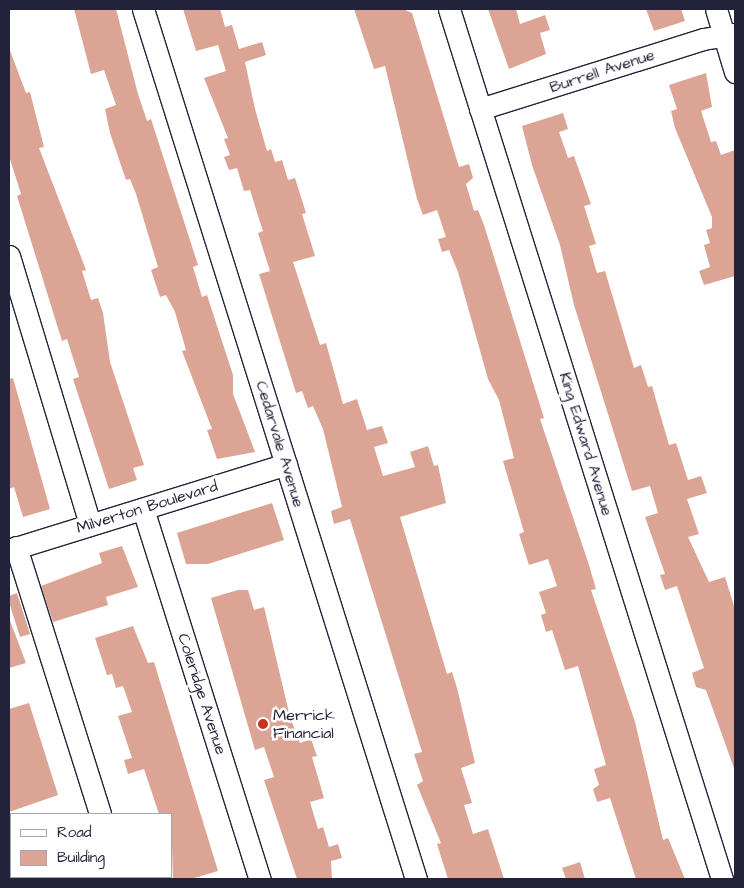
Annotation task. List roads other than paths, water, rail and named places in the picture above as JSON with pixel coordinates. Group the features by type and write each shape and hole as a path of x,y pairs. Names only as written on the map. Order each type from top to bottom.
{"street":[{"name":"Cedarvale Avenue","path":"143,9 416,879"},
{"name":"King Edward Avenue","path":"448,9 722,879"},
{"path":"716,9 729,35 735,72"},
{"name":"Burrell Avenue","path":"480,109 729,35"},
{"path":"9,256 90,524"},
{"name":"Milverton Boulevard","path":"12,548 286,464"},
{"name":"Coleridge Avenue","path":"143,509 260,879"},
{"path":"12,548 100,813"}],"place":[{"name":"Merrick Financial","path":"263,724"}]}
